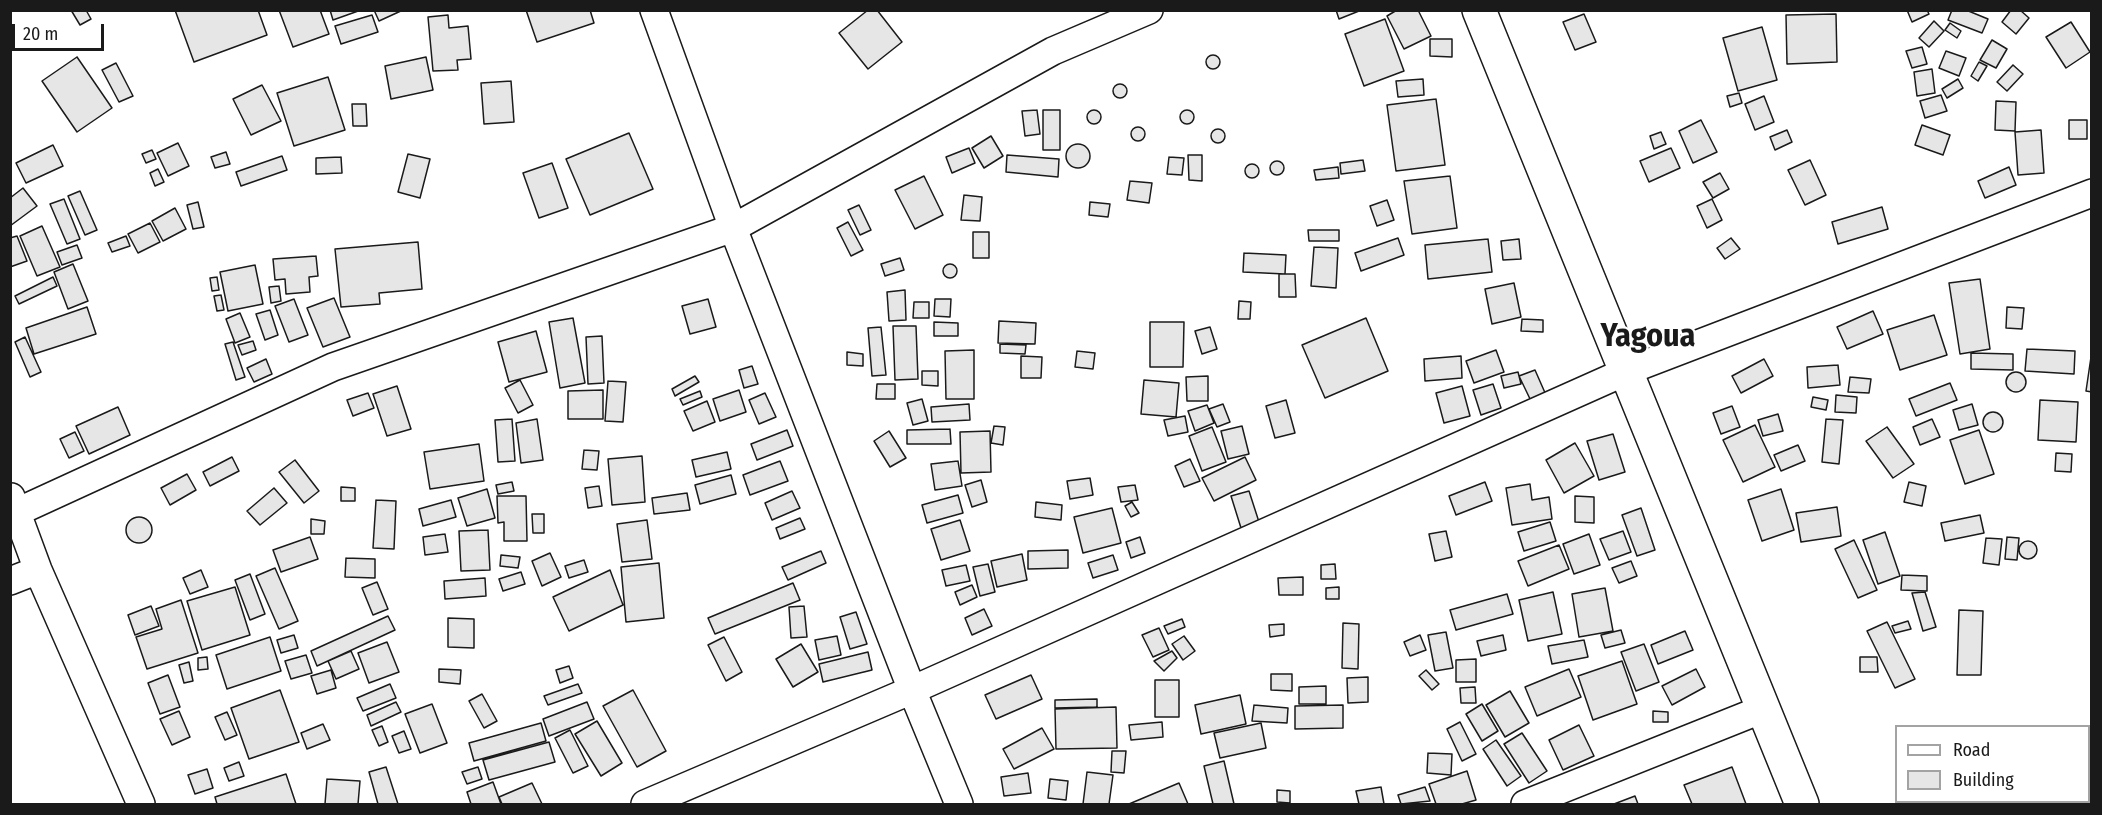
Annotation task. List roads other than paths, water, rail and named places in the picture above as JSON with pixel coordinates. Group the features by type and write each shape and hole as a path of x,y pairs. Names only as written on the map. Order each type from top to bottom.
{"street":[{"path":"654,10 733,228 912,690 959,804"},
{"path":"141,804 38,570 14,504 333,367 733,228 1053,51 1149,10"},
{"path":"1479,10 1802,804"},
{"path":"645,804 912,690 1627,371 2091,193"},
{"path":"10,581 38,570"},
{"path":"1525,804 1763,709"}],"district":[{"name":"Yagoua","path":"1648,337"}]}
